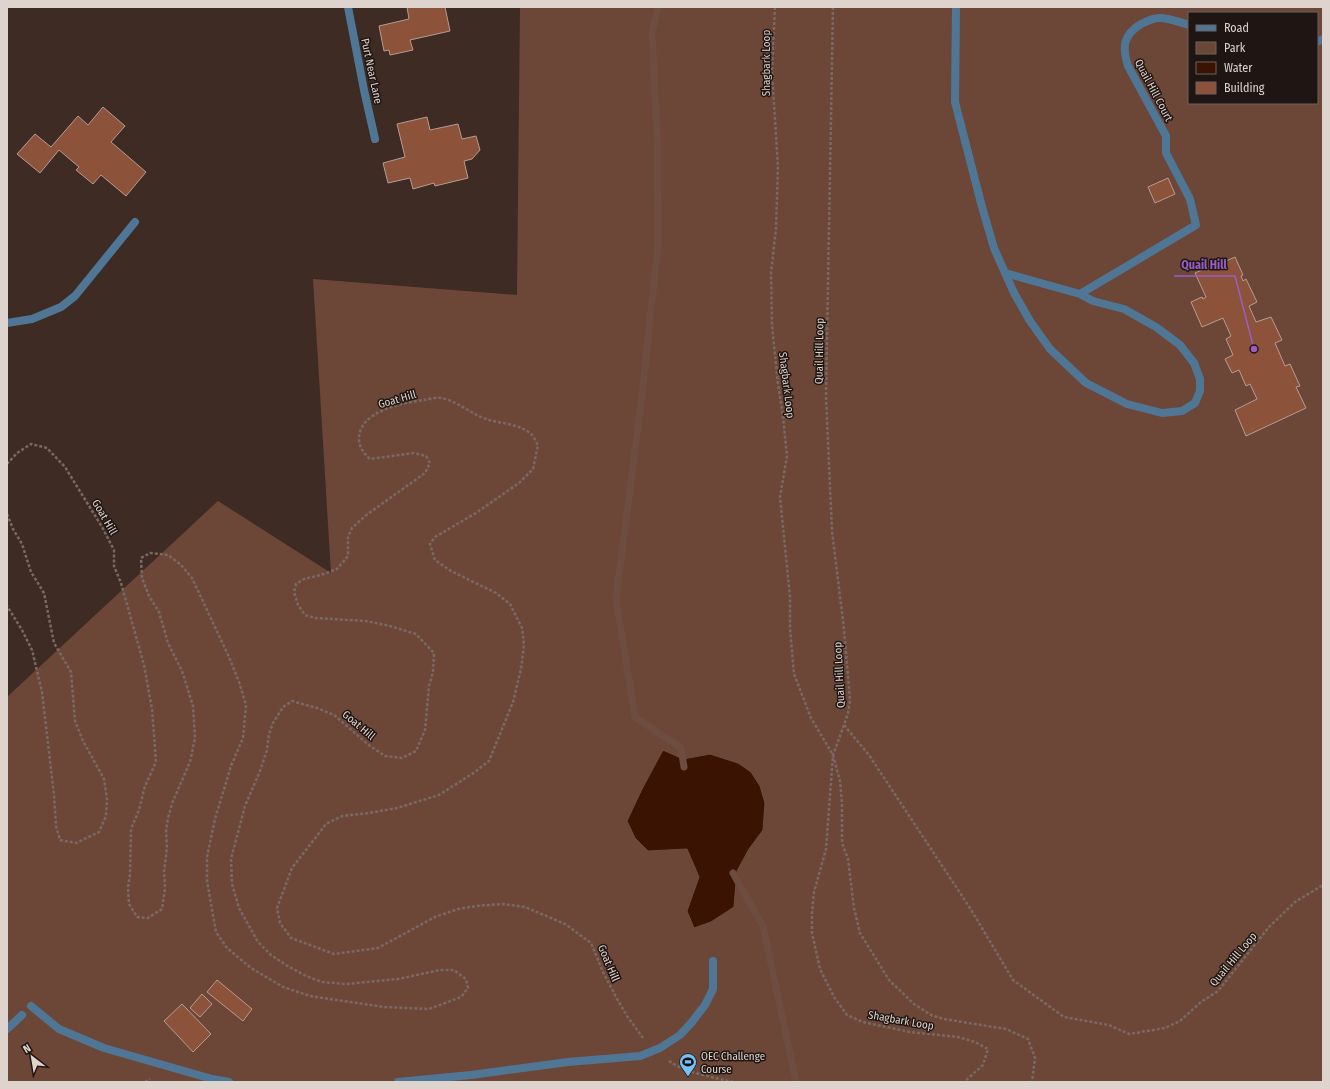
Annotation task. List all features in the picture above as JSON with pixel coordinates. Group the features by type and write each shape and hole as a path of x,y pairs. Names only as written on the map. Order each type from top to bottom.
{"street":[{"name":"Purt Near Lane","path":"348,7 375,139"},
{"path":"956,7 955,102 994,248 1005,273 1014,293 1030,321 1050,350 1086,383 1127,404 1162,413 1182,411 1194,403 1200,391 1200,379 1194,362 1180,345 1156,327 1124,309 1093,301 1080,294 1005,273"},
{"name":"Quail Hill Court","path":"1080,294 1196,225 1190,200 1166,153 1166,136 1128,66 1124,55 1127,36 1137,26 1147,20 1164,18 1188,24"},
{"path":"7,323 32,319 61,307 75,296 135,222"},
{"path":"398,1082 471,1075 568,1062 640,1056 654,1051 680,1035 705,1005 713,989 713,961"},
{"path":"32,1006 59,1029 104,1048 212,1079 229,1082"},
{"path":"7,1029 22,1015"}],"path":[{"name":"Shagbark Loop","path":"775,7 772,72 778,167 776,228 771,272 772,326 788,456 780,497 790,597 790,629 794,674 811,718 833,755 840,782 842,803 842,843 848,859 854,908 860,933 889,980 914,1004 925,1011 944,1019 1006,1029 1028,1039 1035,1058 1032,1082"},
{"name":"Quail Hill Loop","path":"833,7 826,396 832,531 844,629 850,700 844,725 869,755 970,908 1013,980 1064,1017 1109,1025 1129,1034 1165,1028 1180,1021 1201,1002 1218,991 1269,927 1295,902 1323,885"},
{"name":"Goat Hill","path":"7,464 16,452 31,444 47,448 65,467 102,527 114,550 114,566 123,590 144,665 154,728 156,762 145,786 139,810 131,829 130,875 128,887 129,904 137,917 148,918 162,909 165,888 166,831 168,818 173,801 190,762 195,738 193,706 182,671 168,643 159,612 149,596 142,578 141,558 150,553 168,555 181,565 192,578 229,657 246,705 243,738 231,766 215,819 207,857 207,881 216,932 227,948 251,968 283,987 310,996 336,1000 384,1007 429,1009 461,997 468,988 466,979 454,970 440,970 398,979 346,984 322,982 306,976 271,955 258,942 238,908 232,884 231,859 245,806 262,764 273,723 283,707 287,704 292,701 318,708 334,715 370,746 385,756 402,758 416,750 425,730 429,686 433,672 434,653 430,648 416,634 390,626 366,621 315,618 305,615 298,605 294,592 296,584 304,579 337,569 348,556 348,537 352,528 365,516 425,473 430,463 426,456 414,453 370,459 363,453 361,448 359,442 359,431 368,420 381,410 441,397 454,402 488,420 520,427 532,435 538,445 533,469 519,483 476,513 435,537 430,544 435,560 451,571 496,593 510,604 522,628 524,644 521,669 513,702 489,761 439,795 397,808 342,816 326,824 292,868 277,908 280,923 291,938 334,954 378,948 436,917 458,909 503,904 526,907 565,924 591,943 603,972 619,1003 654,1051 673,1064 698,1073 733,1082"},
{"path":"7,514 13,529 22,544 31,572 44,593 54,643 71,672 75,721 83,741 104,779 107,799 106,816 99,832 76,843 60,840 56,826 54,795 42,692 32,650 7,606"},
{"name":"Shagbark Loop","path":"844,725 833,755 826,849 814,892 812,933 820,969 834,997 847,1015 863,1022 910,1032 958,1037 974,1042 988,1049 983,1065 964,1082"}],"green space":[{"path":"520,7 1323,7 1323,1082 7,1082 7,697 218,501 331,573 313,279 517,295"}],"water":[{"path":"663,750 683,759 710,754 738,763 751,772 760,786 765,803 763,830 749,849 737,871 734,907 711,922 694,928 687,911 699,877 687,849 648,851 635,838 627,821"}],"building":[{"path":"407,7 445,7 450,31 410,40 413,50 390,55 389,50 384,51 379,26 409,19"},
{"path":"103,107 125,126 111,142 146,172 126,196 101,175 93,184 76,170 79,167 59,150 40,173 17,154 35,134 51,147 78,116 88,125"},
{"path":"427,117 430,130 458,124 462,139 476,136 480,150 472,159 464,161 468,178 435,186 434,183 413,189 410,178 388,183 383,163 405,157 397,124"},
{"path":"1168,178 1175,194 1155,203 1148,187"},
{"path":"1235,257 1243,275 1241,276 1243,281 1246,279 1257,302 1249,306 1256,322 1271,317 1282,340 1275,343 1285,366 1290,364 1300,386 1296,387 1306,408 1246,436 1235,410 1257,399 1250,384 1246,386 1239,370 1232,373 1225,359 1233,355 1226,339 1231,336 1223,318 1202,327 1191,302 1202,297 1203,299 1206,297 1195,273"},
{"path":"217,980 252,1009 243,1021 207,992"},
{"path":"202,994 212,1004 200,1017 190,1008"},
{"path":"182,1004 211,1034 193,1052 164,1021"}],"waterway":[{"path":"658,7 652,33 657,135 658,245 642,395 616,599 635,717 681,748 684,767"},
{"path":"733,873 763,926 796,1082"}],"place":[{"name":"Quail Hill","path":"1254,349"},
{"name":"OEC Challenge Course","path":"688,1077"}]}
